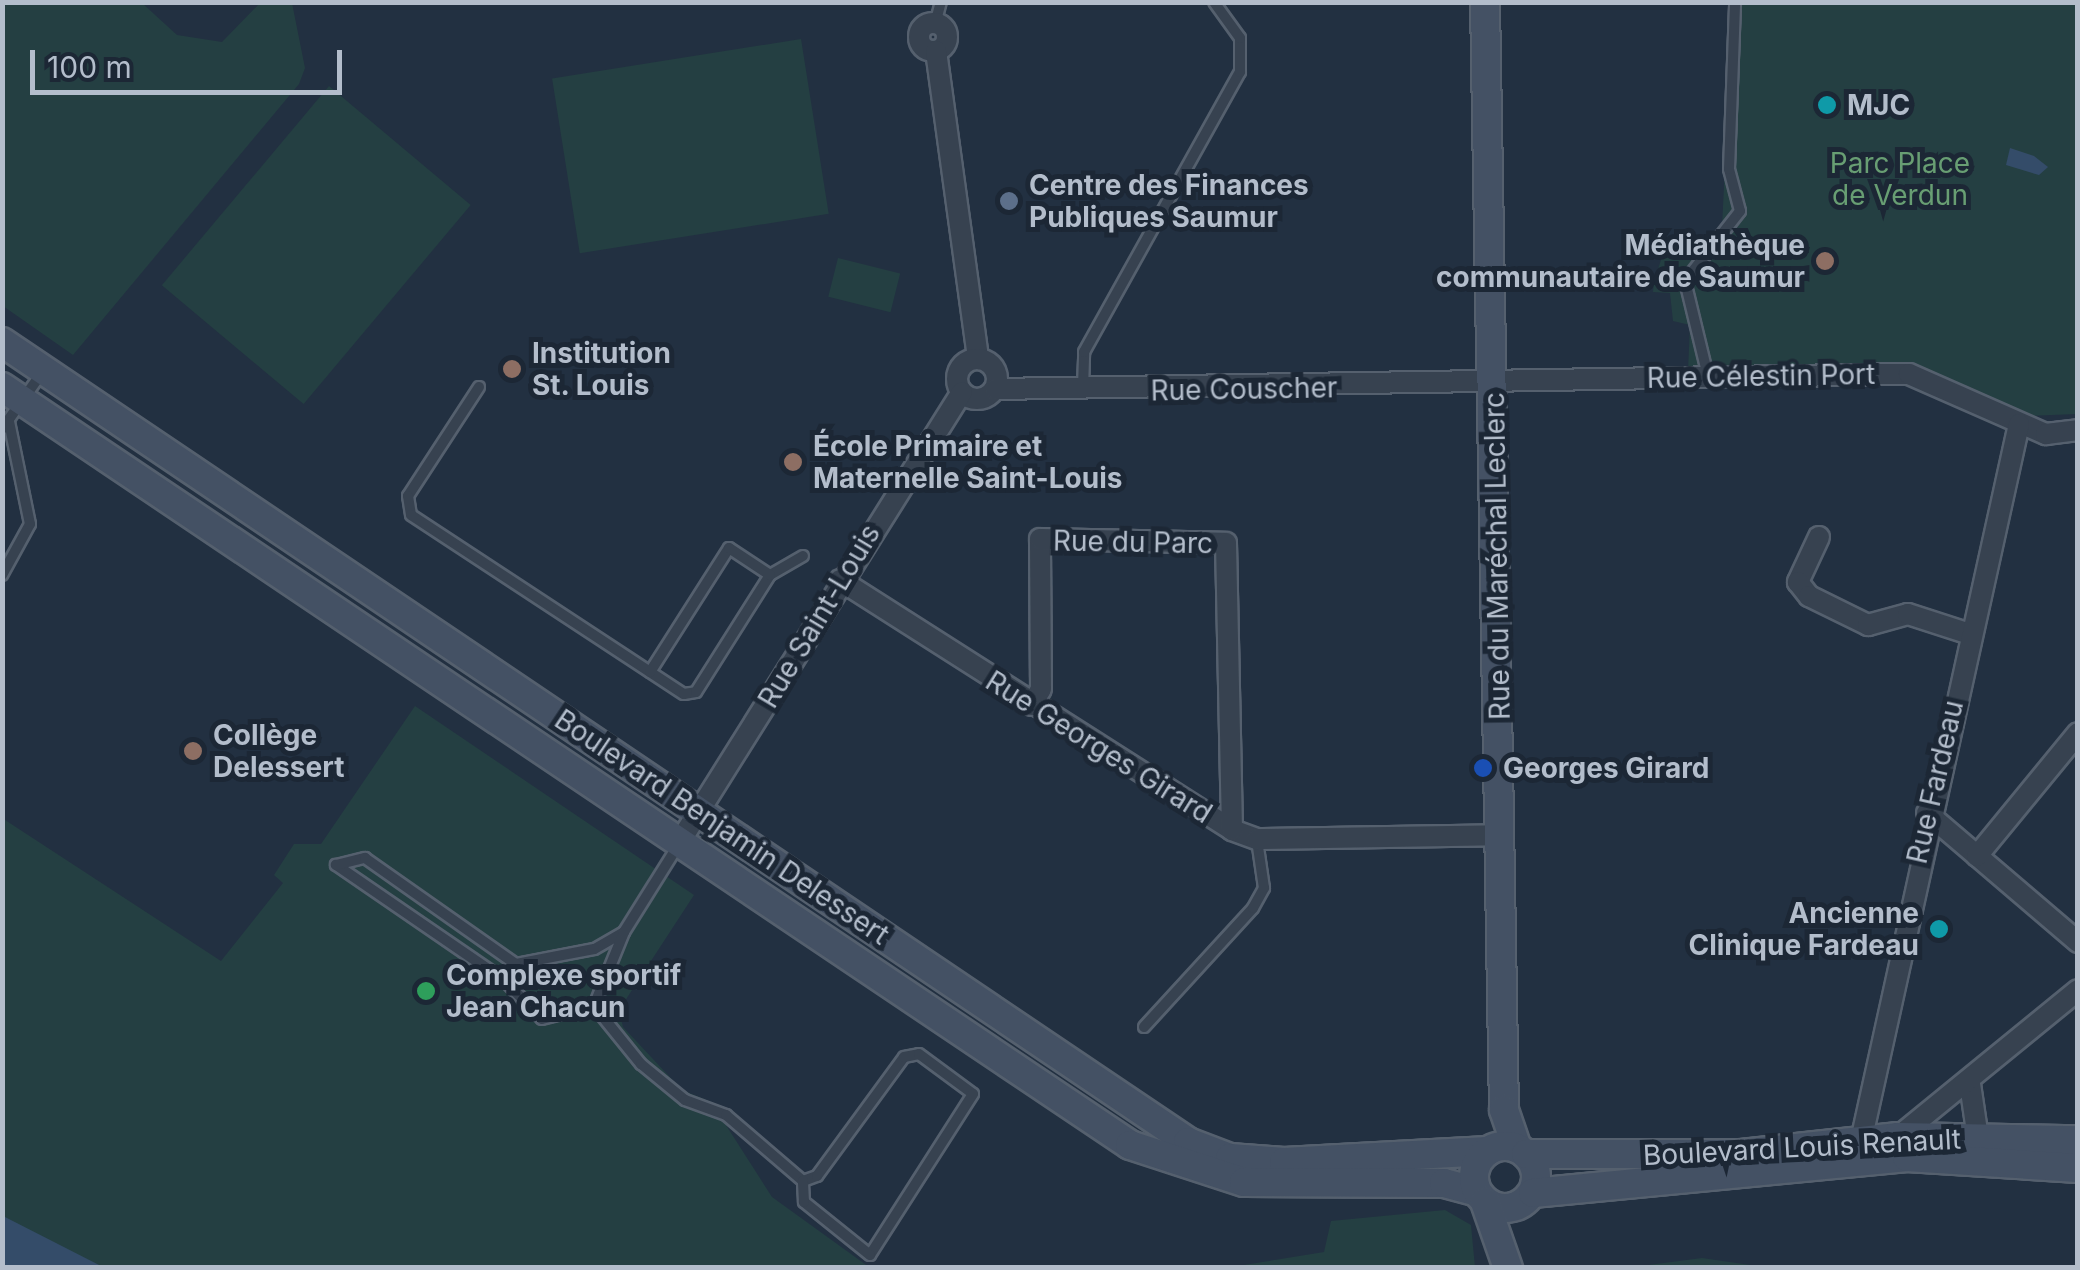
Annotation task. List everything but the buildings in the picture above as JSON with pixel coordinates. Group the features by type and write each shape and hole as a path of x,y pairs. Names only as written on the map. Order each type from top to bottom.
{"main road":[{"name":"Rue du Maréchal Leclerc","path":"1481,1197 1475,1170 1506,1151 1485,2"},
{"name":"Boulevard Benjamin Delessert","path":"2,342 1200,1148 1284,1162 1506,1151"},
{"name":"Boulevard Benjamin Delessert","path":"9,410 1162,1160 1244,1182 1444,1182 1506,1209 1530,1196"},
{"name":"Boulevard Louis Renault","path":"1506,1151 1741,1154 1898,1137 2078,1140"},
{"path":"1506,1151 1530,1196 1509,1268"},
{"name":"Boulevard Louis Renault","path":"1530,1196 1907,1158 2078,1168"},
{"path":"1481,1197 1509,1268"}],"street":[{"path":"935,24 919,36 936,51 978,360"},
{"path":"978,360 994,368 995,389 981,399 962,392 960,370 978,360"},
{"name":"Rue Célestin Port","path":"1493,387 1708,376 1909,374 2046,434 2078,430"},
{"name":"Rue Couscher","path":"995,389 1493,387"},
{"name":"Rue Saint-Louis","path":"679,843 840,580 962,392"},
{"name":"Rue Fardeau","path":"1861,1141 1927,814 2019,424"},
{"path":"1820,537 1798,582 1809,596 1868,624 1908,614 1970,634"},
{"name":"Rue du Parc","path":"1032,705 1041,689 1040,539 1226,543 1232,830"},
{"name":"Rue Georges Girard","path":"840,580 1232,830 1256,839 1502,836"},
{"path":"1977,856 2078,733"},
{"path":"1927,814 2078,942"},
{"path":"1898,1137 1970,1084 2078,990"},
{"path":"1970,1084 1978,1138"}],"lane":[{"path":"935,24 942,2"},
{"path":"1083,391 1084,352 1240,72 1240,38 1214,2"},
{"path":"1708,376 1685,281 1740,211 1730,169 1735,2"},
{"path":"2,575 30,524 9,410 44,370"},
{"path":"479,387 408,496 410,516 650,672 696,692 770,575 803,556"},
{"path":"650,672 729,548 770,575"},
{"path":"1144,1027 1254,908 1264,888 1256,839"},
{"path":"594,1006 624,932 679,843"},
{"path":"516,964 365,858 336,865 504,980 542,1019 594,1006"},
{"path":"504,980 516,964 594,950 624,932"},
{"path":"594,1006 641,1064 685,1100 726,1115 803,1180 804,1202 870,1255 973,1094 919,1054 904,1057 816,1176 803,1180"}],"green space":[{"path":"3,2 142,3 177,35 222,42 260,3 292,3 305,68 299,84 73,355 3,306"},
{"name":"Parc Place de Verdun","path":"1733,3 2077,3 2077,414 2023,416 1935,375 1688,371 1690,325 1673,321 1670,293 1653,292 1654,281 1668,239 1704,242 1722,227"},
{"path":"801,39 829,214 580,253 552,78"},
{"path":"329,86 471,205 304,404 162,285"},
{"path":"838,258 900,273 890,312 828,297"},
{"path":"415,706 694,895 619,1010 623,1027 682,1090 731,1110 724,1122 772,1197 869,1267 3,1267 2,818 221,961 283,883 274,875 294,844 321,844"},
{"path":"1445,1210 1471,1225 1475,1267 1231,1267 1324,1252 1331,1221"},
{"path":"1702,1258 1764,1267 1633,1267"}],"water":[{"path":"2010,148 2034,156 2048,167 2039,175 2006,165"},
{"path":"3,1216 103,1267 3,1267"}],"place":[{"name":"MJC","path":"1827,105"},
{"name":"Centre des Finances Publiques Saumur","path":"1009,201"},
{"name":"Médiathèque communautaire de Saumur","path":"1825,261"},
{"name":"Institution St. Louis","path":"512,369"},
{"name":"École Primaire et Maternelle Saint-Louis","path":"793,462"},
{"name":"Collège Delessert","path":"193,751"},
{"name":"Georges Girard","path":"1483,768"},
{"name":"Ancienne Clinique Fardeau","path":"1939,929"},
{"name":"Complexe sportif Jean Chacun","path":"426,991"}]}
